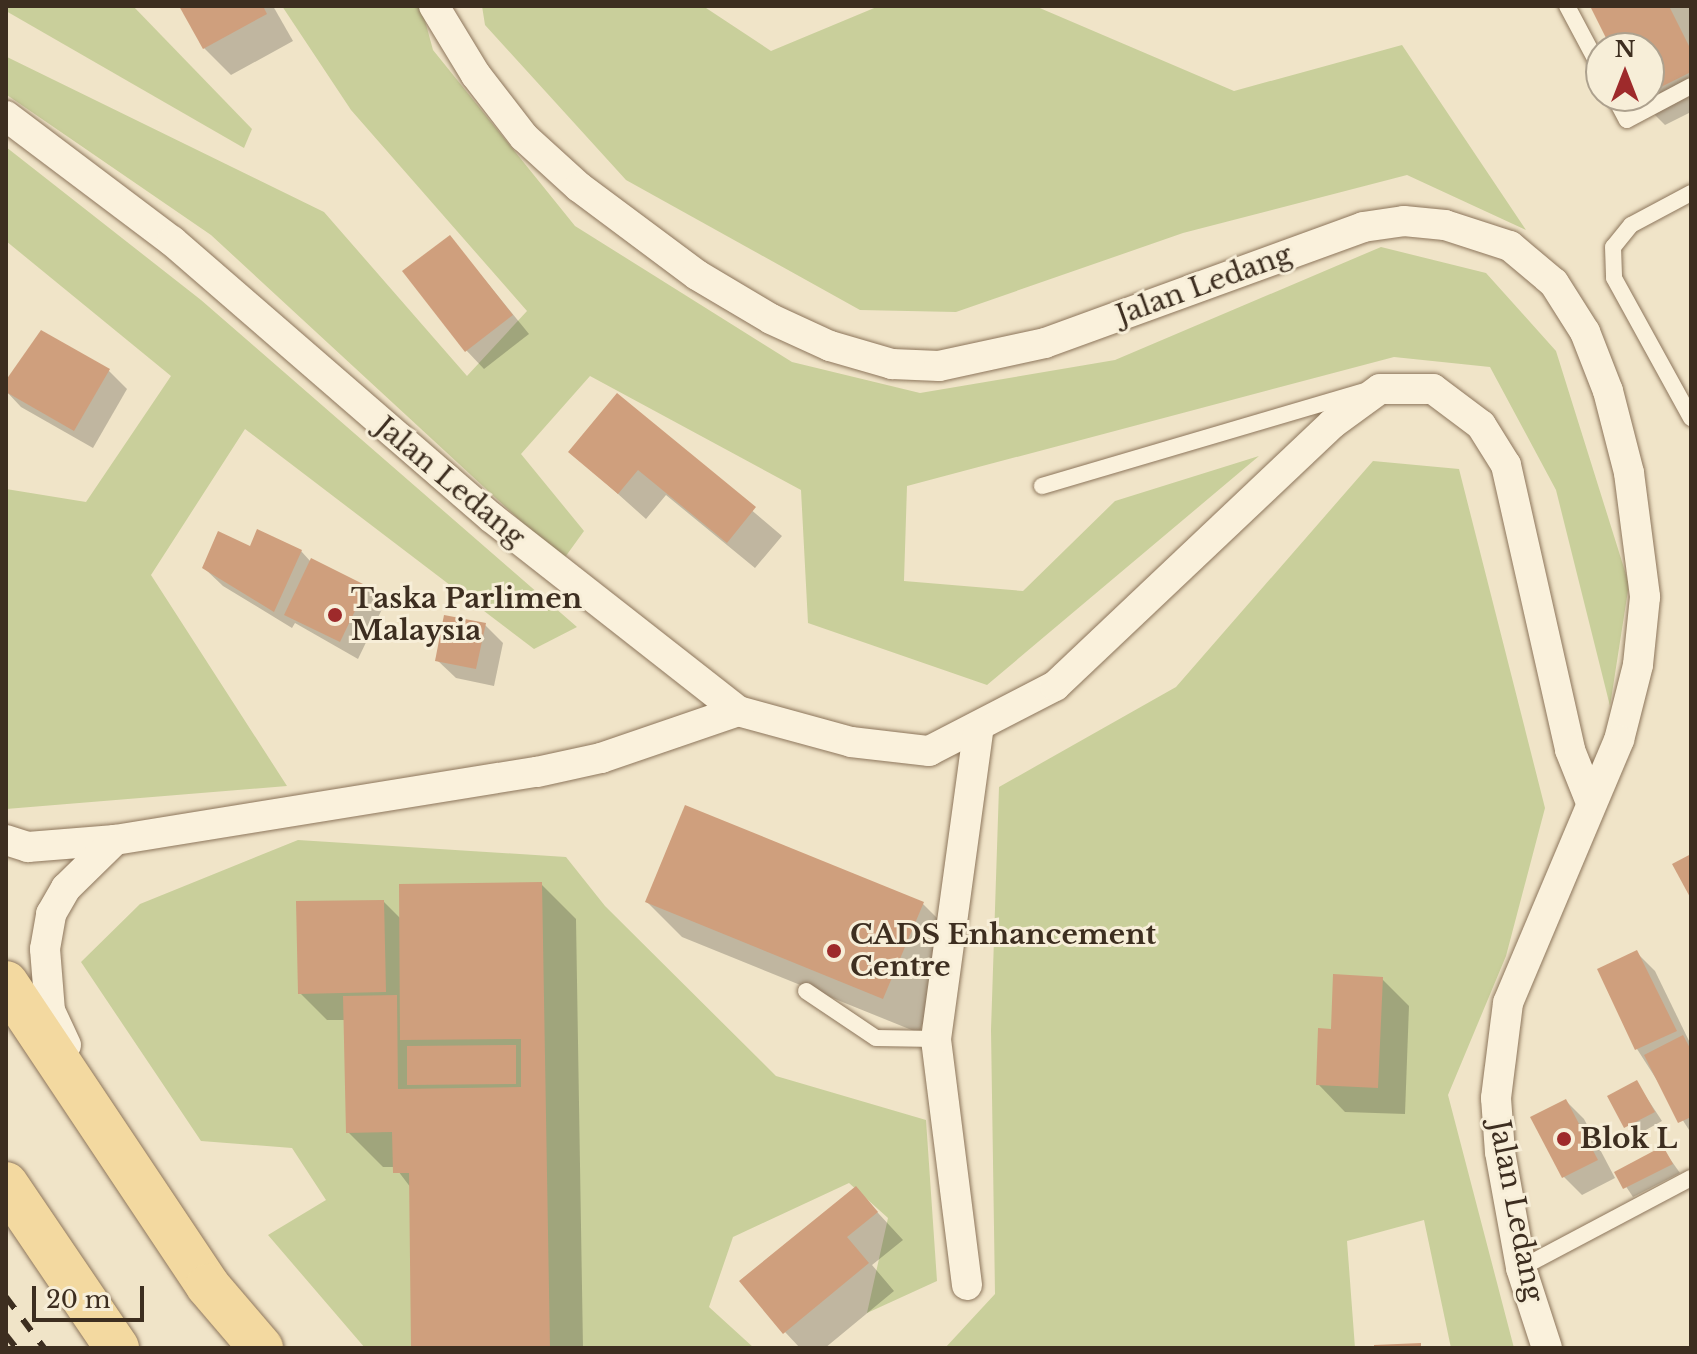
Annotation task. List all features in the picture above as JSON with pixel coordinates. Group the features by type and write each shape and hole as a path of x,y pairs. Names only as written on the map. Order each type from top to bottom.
{"main road":[{"path":"6,983 208,1286 261,1348"},
{"path":"6,1184 117,1348"}],"street":[{"name":"Jalan Ledang","path":"434,6 476,75 524,137 579,187 697,275 771,319 830,346 892,364 939,366 1045,343 1363,227 1404,221 1445,225 1510,246 1554,283 1585,332 1608,391 1629,473 1645,597 1638,665 1619,740 1590,800 1508,1003 1496,1098 1500,1152 1521,1268 1547,1348"},
{"name":"Jalan Ledang","path":"6,116 172,241 492,518 738,711 851,742 929,751 1055,686 1332,424 1380,389"},
{"path":"1380,389 1433,389 1481,425 1506,465 1570,750 1590,800"},
{"path":"6,840 28,847 115,840 537,772 601,758 738,711"},
{"path":"967,1285 936,1039 979,727"},
{"path":"114,1148 50,1011 45,949 51,914 66,888 115,840"}],"lane":[{"path":"1567,6 1585,40"},
{"path":"1665,100 1691,86"},
{"path":"1623,112 1627,120 1642,112"},
{"path":"1691,193 1631,225 1613,247 1614,278 1691,418"},
{"path":"1042,486 1380,389"},
{"path":"806,991 876,1038 936,1039"},
{"path":"1521,1268 1691,1178"}],"green space":[{"path":"6,6 133,6 252,129 244,148 6,11"},
{"path":"282,6 421,6 433,50 575,226 792,362 920,393 1115,360 1381,247 1486,273 1556,351 1629,584 1610,706 1556,490 1490,367 1394,357 907,486 904,581 1023,591 1115,501 1259,456 987,685 808,623 801,490 590,376 521,454 584,531 563,560 211,235 7,95 7,57 324,212 467,376 527,311 351,110"},
{"path":"482,6 703,6 771,51 879,6 1035,6 1234,91 1402,45 1526,230 1407,175 1183,233 956,312 860,310 626,180 485,25"},
{"path":"6,147 201,300 577,627 534,649 245,429 151,575 287,786 6,809 6,489 86,502 171,376 6,241"},
{"path":"1373,461 1459,469 1545,808 1506,956 1448,1095 1514,1348 1451,1348 1424,1220 1347,1241 1355,1348 945,1348 995,1294 991,1030 999,787 1176,687"},
{"path":"298,840 566,857 605,906 776,1076 926,1120 937,1281 867,1313 888,1218 849,1183 733,1237 709,1307 754,1348 365,1348 268,1235 326,1200 292,1148 201,1141 81,962 140,904"}],"building":[{"path":"179,6 263,6 267,14 203,49"},
{"path":"1590,6 1669,6 1691,50 1691,72 1665,85 1665,32 1603,32"},
{"path":"450,235 513,315 465,352 402,271"},
{"path":"41,330 110,369 74,431 6,392 6,380"},
{"path":"617,393 756,507 727,543 638,470 618,494 568,452"},
{"path":"257,529 302,550 274,612 202,568 218,531 250,546"},
{"path":"311,558 367,586 340,642 284,615"},
{"path":"444,615 486,623 476,669 435,661"},
{"name":"CADS Enhancement Centre","path":"685,805 924,902 883,999 645,902"},
{"path":"1691,854 1691,899 1672,864"},
{"path":"542,882 550,1348 411,1348 409,1173 393,1173 392,1132 346,1133 343,996 397,995 398,1089 521,1087 521,1039 400,1040 399,884"},
{"path":"384,900 386,992 298,994 296,901"},
{"path":"1637,950 1677,1031 1635,1050 1597,969"},
{"path":"1333,974 1383,977 1378,1088 1316,1085 1318,1028 1331,1029"},
{"path":"1683,1035 1691,1050 1691,1117 1678,1123 1644,1055"},
{"path":"516,1045 516,1084 407,1085 407,1046"},
{"path":"1637,1080 1655,1112 1624,1128 1607,1096"},
{"name":"Blok L","path":"1566,1099 1598,1160 1562,1178 1530,1117"},
{"path":"1663,1146 1673,1164 1623,1189 1614,1172"},
{"path":"856,1186 878,1212 847,1237 869,1263 783,1334 739,1281"},
{"path":"1421,1343 1421,1348 1374,1348 1374,1345"}],"railway":[{"path":"6,1297 44,1348"},
{"path":"6,1335 16,1348"}],"place":[{"name":"Taska Parlimen Malaysia","path":"335,615"},
{"name":"CADS Enhancement Centre","path":"834,951"},
{"name":"Blok L","path":"1564,1139"}]}
